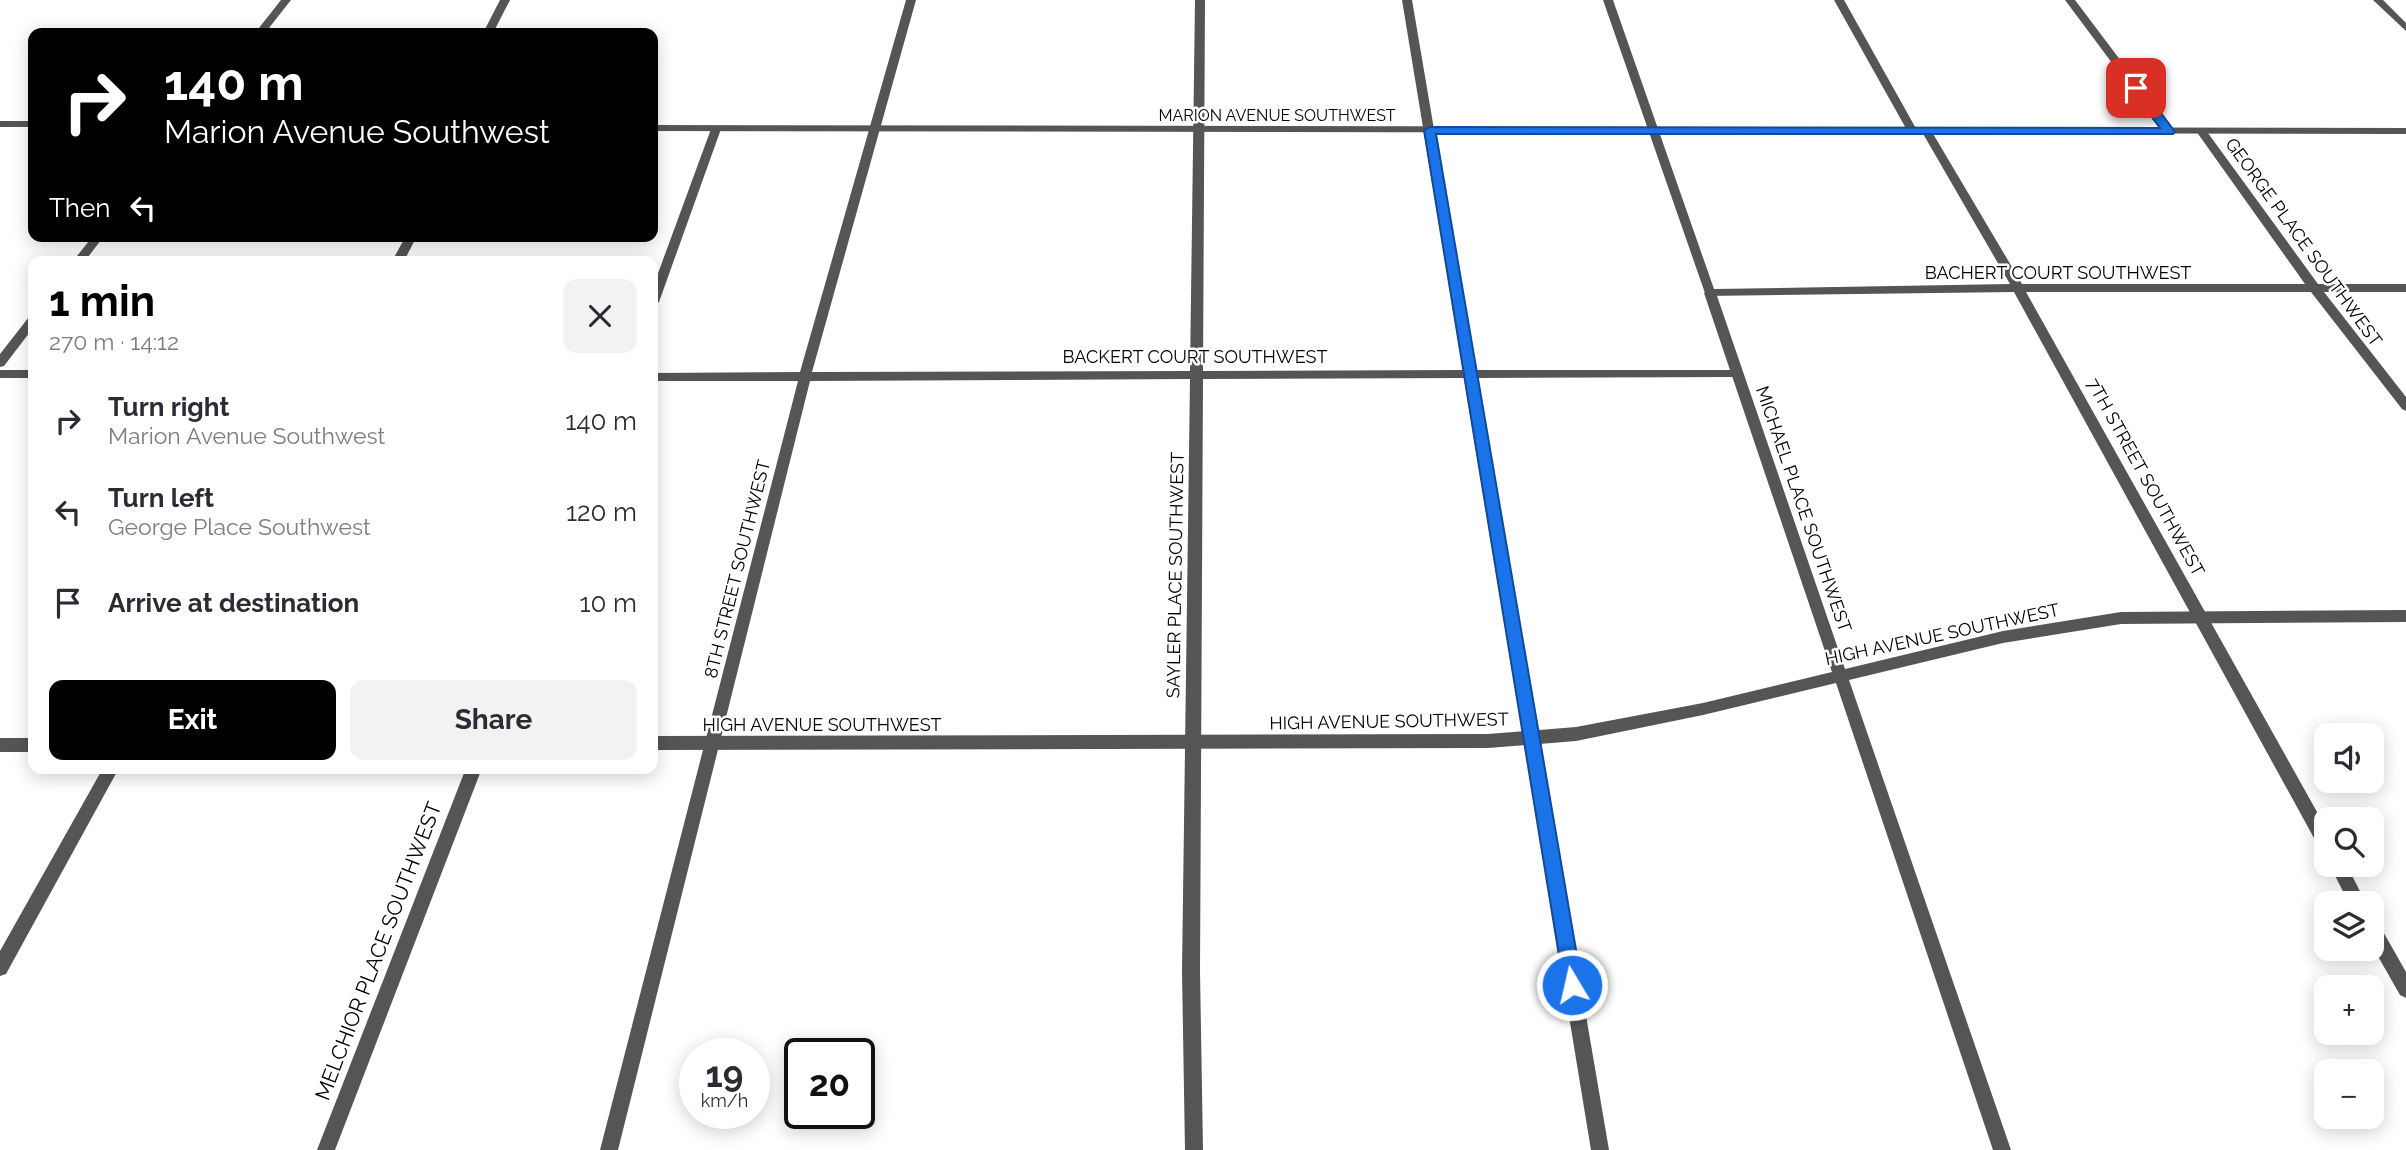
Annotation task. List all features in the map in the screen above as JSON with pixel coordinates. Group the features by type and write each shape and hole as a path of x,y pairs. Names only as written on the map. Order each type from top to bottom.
{"street":[{"path":"264,28 286,0"},
{"path":"491,28 505,0"},
{"name":"8TH STREET SOUTHWEST","path":"609,1150 805,376 911,0"},
{"name":"SAYLER PLACE SOUTHWEST","path":"1194,1150 1191,971 1192,742 1200,0"},
{"path":"1407,0 1600,1150"},
{"name":"MICHAEL PLACE SOUTHWEST","path":"1608,0 2002,1150"},
{"name":"7TH STREET SOUTHWEST","path":"1839,0 2018,288 2314,822"},
{"path":"2070,0 2169,132"},
{"path":"2378,0 2406,28"},
{"path":"0,124 28,124"},
{"name":"MARION AVENUE SOUTHWEST","path":"658,128 2406,131"},
{"path":"658,288 716,129"},
{"name":"GEORGE PLACE SOUTHWEST","path":"2201,131 2315,289 2406,406"},
{"path":"83,256 94,242"},
{"name":"BACHERT COURT SOUTHWEST","path":"1710,293 2018,288 2406,288"},
{"path":"0,363 28,327"},
{"name":"BACKERT COURT SOUTHWEST","path":"658,377 1737,373"},
{"path":"0,374 28,374"},
{"name":"HIGH AVENUE SOUTHWEST","path":"658,743 1475,741 1532,738 1576,734 1703,709 2003,637 2121,618 2406,617"},
{"path":"0,745 28,745"},
{"path":"0,968 108,774"},
{"name":"MELCHIOR PLACE SOUTHWEST","path":"326,1150 472,774"},
{"path":"2384,950 2406,989"}],"route":[{"path":"1572,985 1430,130 2169,132 2136,88"}]}
